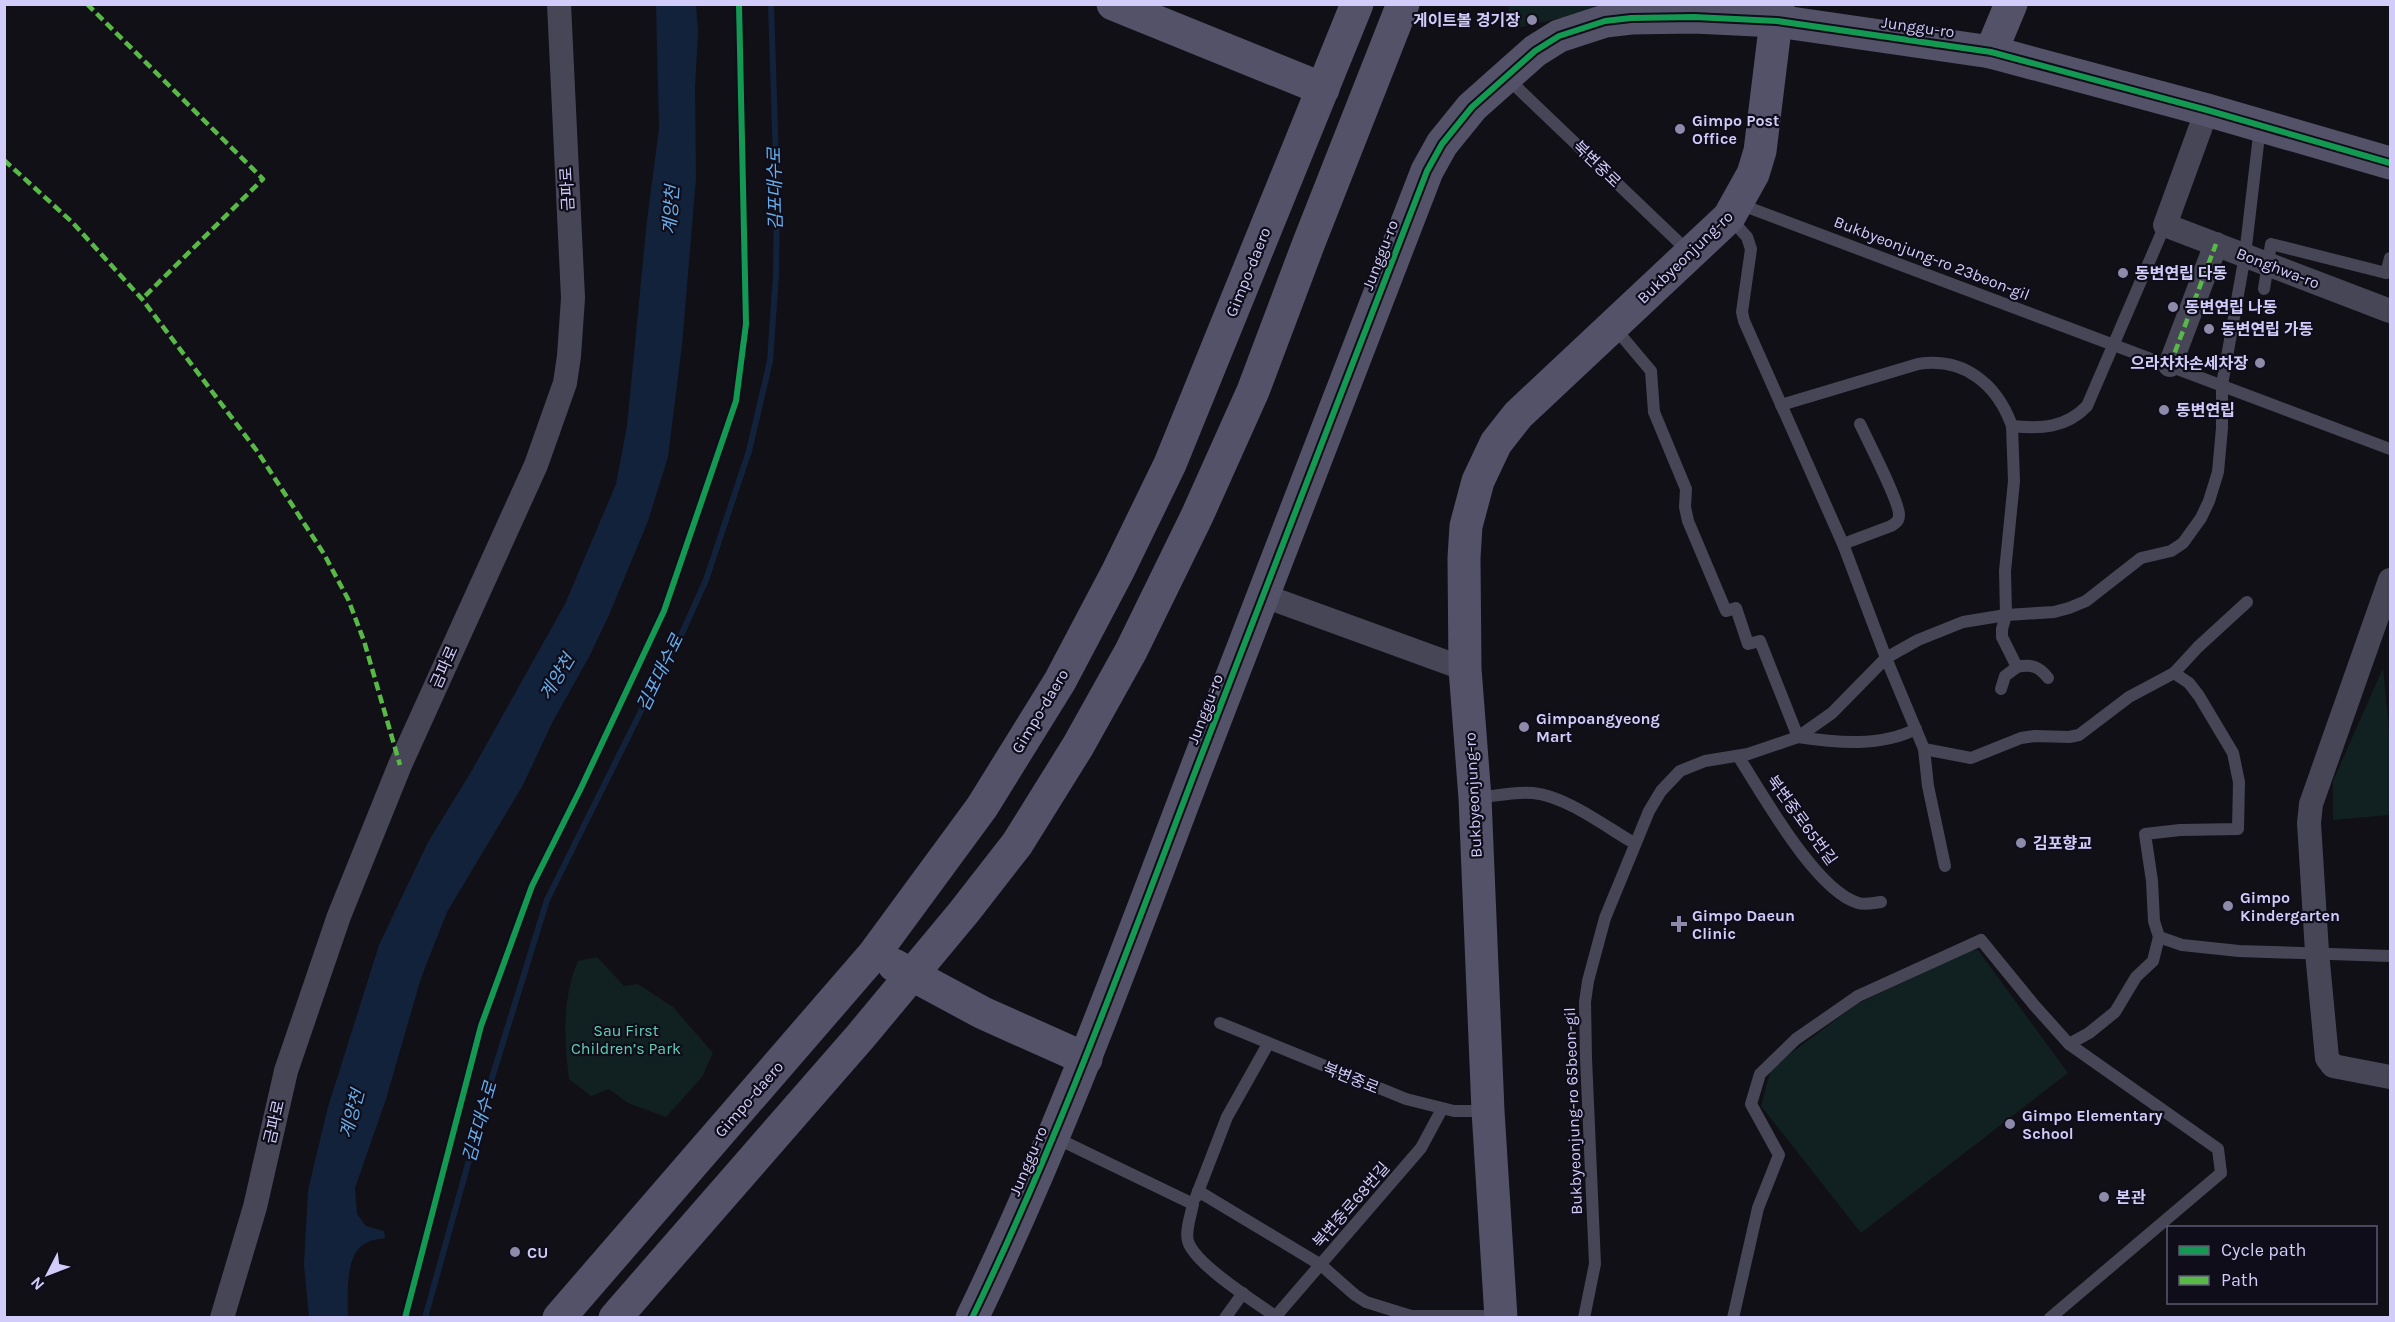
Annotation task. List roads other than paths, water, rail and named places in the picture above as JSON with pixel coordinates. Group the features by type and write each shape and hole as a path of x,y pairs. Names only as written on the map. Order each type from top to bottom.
{"street":[{"name":"금파로","path":"222,1317 255,1207 286,1071 339,916 400,765 536,465 565,382 573,298 559,4"},
{"path":"1113,4 1323,89"},
{"name":"Gimpo-daero","path":"560,1317 874,954 982,807 1060,681 1118,571 1170,464 1358,4"},
{"path":"615,1317 913,975 1017,844 1078,746 1131,651 1197,516 1253,391 1349,138 1403,4"},
{"path":"1991,52 2011,4"},
{"name":"Junggu-ro","path":"972,1317 1002,1256 1086,1059 1262,595 1427,171 1456,124 1504,75 1559,36 1605,21 1778,13 1991,52 2207,110 2391,163"},
{"name":"Bukbyeonjung-ro","path":"1501,1316 1488,1111 1475,798 1465,669 1466,526 1470,505 1486,459 1496,442 1518,415 1734,210 1753,174 1760,151 1778,13"},
{"path":"2165,225 2207,110"},
{"name":"Bonghwa-ro","path":"2165,225 2391,311"},
{"path":"2170,365 2216,244"},
{"path":"2391,580 2310,814 2317,952 2326,1058 2333,1066 2391,1077"},
{"path":"1262,595 1465,669"},
{"path":"874,954 982,1013 1086,1059"}],"lane":[{"name":"북변중로","path":"1504,75 1690,252"},
{"path":"2006,615 2054,612 2086,601 2141,558 2171,550 2183,543 2202,518 2217,472 2223,428 2222,385 2256,259 2260,127"},
{"name":"Bukbyeonjung-ro 23beon-gil","path":"1734,210 2114,344 2391,449"},
{"path":"1734,210 1751,249 1742,312 1744,321 1843,544 1886,658 1924,749 1930,794 1945,866"},
{"path":"2012,426 2034,429 2053,426 2079,415 2087,406 2165,225"},
{"path":"2256,259 2271,244 2386,273 2391,258"},
{"path":"2256,259 2264,290"},
{"path":"1613,327 1651,371 1654,412 1686,489 1685,507 1688,521 1726,611 1736,608 1749,644 1760,641 1798,737 1820,741 1877,741 1902,736 1916,729"},
{"path":"1780,405 1933,362 1949,363 1983,380 2005,405 2012,426 2014,481 2005,571 2006,615 2002,637 2017,667"},
{"path":"1843,544 1891,526 1897,523 1899,517 1896,504 1860,424"},
{"path":"1924,749 1971,758 2021,738 2079,735 2129,697 2174,673 2198,647 2247,602"},
{"name":"Bukbyeonjung-ro 65beon-gil","path":"1584,1317 1591,1289 1595,1253 1585,1002 1593,957 1605,918 1634,843 1661,791 1680,771 1705,761 1770,748 1798,737 1832,713 1886,658 1943,628 1963,622 2006,615"},
{"path":"2001,689 2005,676 2017,667 2033,666 2043,671 2048,678"},
{"path":"2069,1044 2089,1033 2115,1012 2136,977 2153,961 2159,937 2154,921 2152,881 2145,834 2180,830 2238,829 2239,782 2233,753 2199,696 2189,683 2174,673"},
{"name":"북변중로65번길","path":"1738,756 1781,823 1831,886 1845,897 1858,903 1881,902"},
{"path":"1475,798 1522,792 1536,793 1563,803 1634,843"},
{"path":"2159,937 2182,945 2239,951 2391,956"},
{"path":"1733,1317 1758,1208 1779,1155 1751,1104 1760,1074 1796,1039 1857,996 1981,940 2069,1044 2218,1149 2221,1173 2050,1317"},
{"name":"북변중로","path":"1220,1023 1406,1099 1454,1112 1488,1111"},
{"name":"북변중로68번길","path":"1268,1044 1227,1116 1193,1204 1187,1238 1199,1258 1277,1317 1421,1148 1442,1109"},
{"path":"1053,1136 1193,1204"},
{"path":"1198,1191 1320,1265 1355,1295 1388,1310 1411,1316 1501,1316"},
{"path":"1225,1317 1243,1293"}],"water":[{"name":"계양천","path":"656,5 696,5 698,31 695,88 696,178 682,345 668,457 648,521 609,615 589,657 552,723 523,785 447,912 421,978 386,1099 355,1188 357,1214 366,1226 384,1231 385,1238 366,1243 354,1256 349,1276 348,1317 309,1317 304,1265 308,1190 328,1107 379,945 428,842 471,772 565,604 616,484 627,426 647,220 659,129"}],"waterway":[{"name":"김포대수로","path":"425,1318 491,1081 547,900 683,631 706,580 749,451 770,361 776,275 777,194 771,4"}],"place":[{"name":"게이트볼 경기장","path":"1532,20"},
{"name":"Gimpo Post Office","path":"1680,129"},
{"name":"동변연립 다동","path":"2123,273"},
{"name":"동변연립 나동","path":"2173,307"},
{"name":"동변연립 가동","path":"2209,329"},
{"name":"으라차차손세차장","path":"2260,363"},
{"name":"동변연립","path":"2164,410"},
{"name":"Gimpoangyeong Mart","path":"1524,727"},
{"name":"김포향교","path":"2021,843"},
{"name":"Gimpo Kindergarten","path":"2228,906"},
{"name":"Gimpo Daeun Clinic","path":"1679,924"},
{"name":"Gimpo Elementary School","path":"2010,1124"},
{"name":"본관","path":"2104,1197"},
{"name":"CU","path":"515,1252"}],"park label":[{"name":"Sau First Children’s Park","path":"626,1039"}]}
